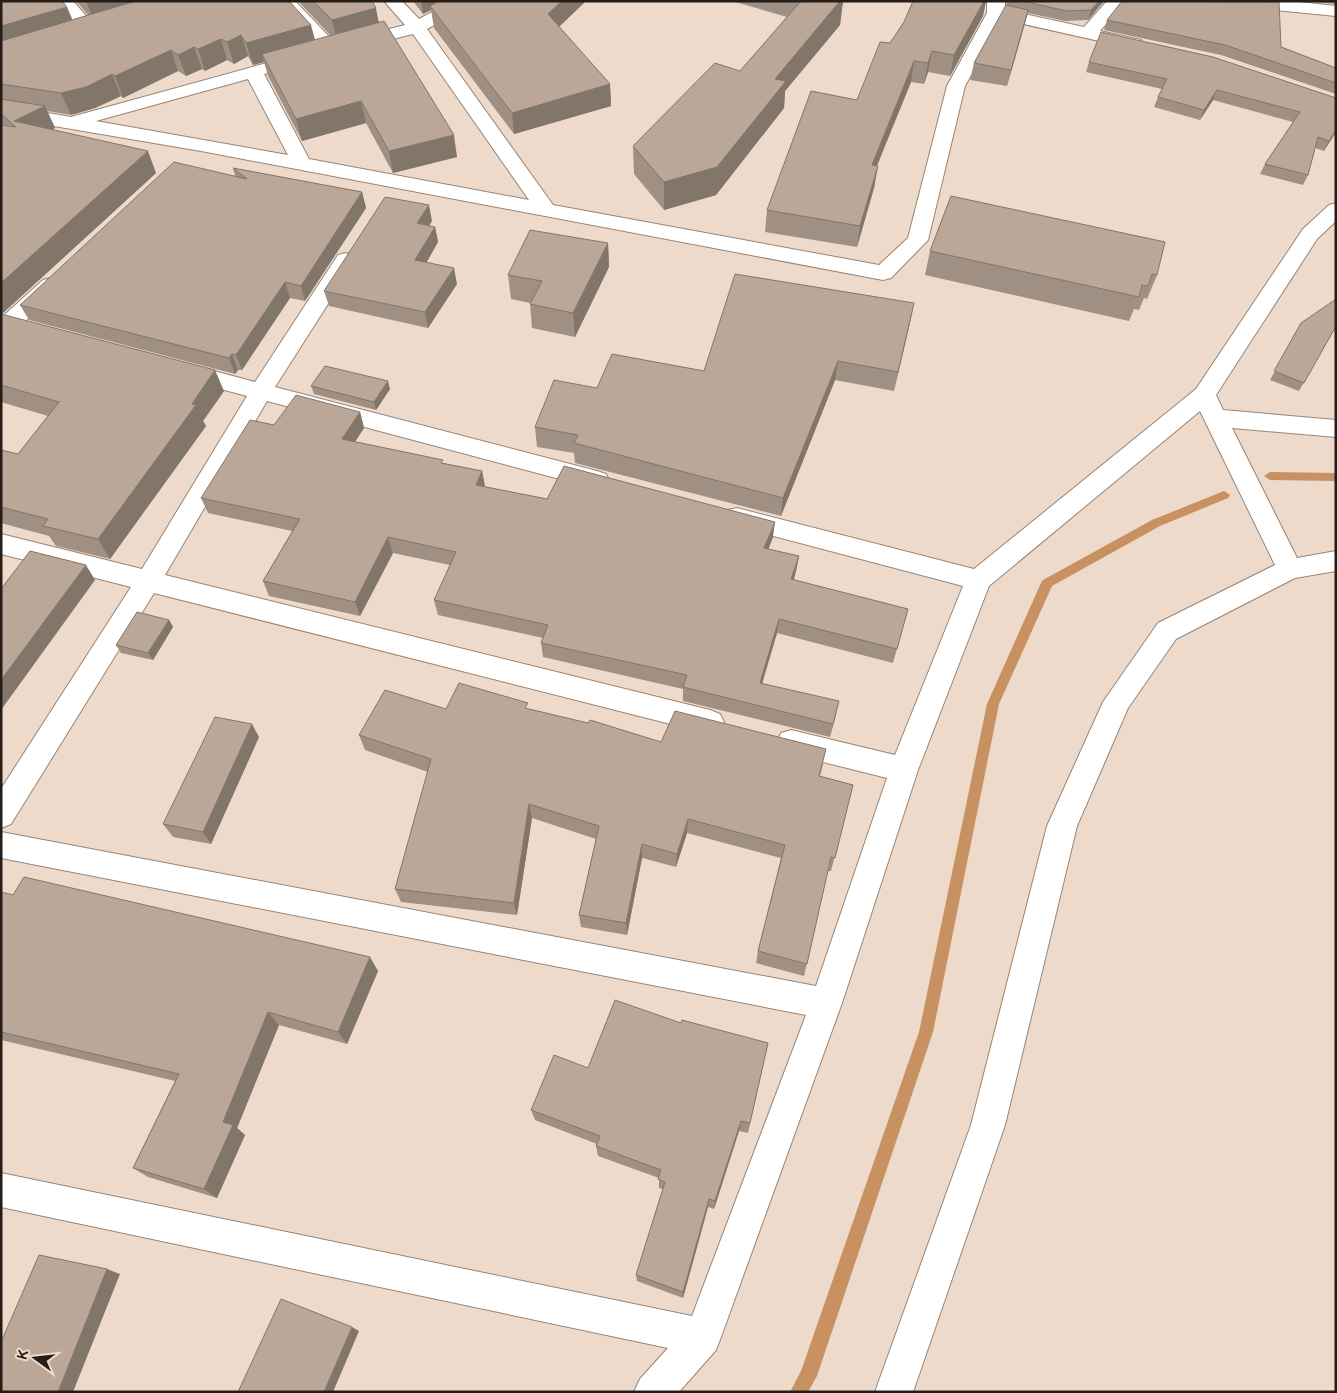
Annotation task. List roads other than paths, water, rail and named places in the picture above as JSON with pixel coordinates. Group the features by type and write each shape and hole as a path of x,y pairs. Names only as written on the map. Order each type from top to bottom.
{"street":[{"path":"63,1 90,31"},
{"path":"285,1 332,50"},
{"path":"392,1 417,27 546,210"},
{"path":"73,122 417,27 466,1"},
{"path":"1088,34 1117,1"},
{"path":"1235,1 1336,11"},
{"path":"6,116 73,122 202,145 302,164 390,190 546,210 883,273 918,240 956,86 996,7 1088,34 1157,48"},
{"path":"72,37 108,26"},
{"path":"254,72 302,164"},
{"path":"180,165 202,145"},
{"path":"653,1392 703,1338 826,1003 904,770 978,580 1204,395 1310,234 1336,209"},
{"path":"1,816 148,581 261,391 358,240"},
{"path":"4,326 66,271"},
{"path":"4,326 37,332"},
{"path":"158,364 615,484"},
{"path":"1204,395 1290,569"},
{"path":"1216,418 1336,429"},
{"path":"720,512 978,580"},
{"path":"1,544 729,726"},
{"path":"894,1392 988,1125 1062,826 1117,702 1167,631 1290,569 1336,561"},
{"path":"768,736 904,770"},
{"path":"1,845 826,1003"},
{"path":"1,1190 703,1338"}],"waterway":[{"path":"1270,476 1336,477"},
{"path":"798,1392 808,1376 926,1032 993,704 1047,583 1156,523 1224,495"}]}
